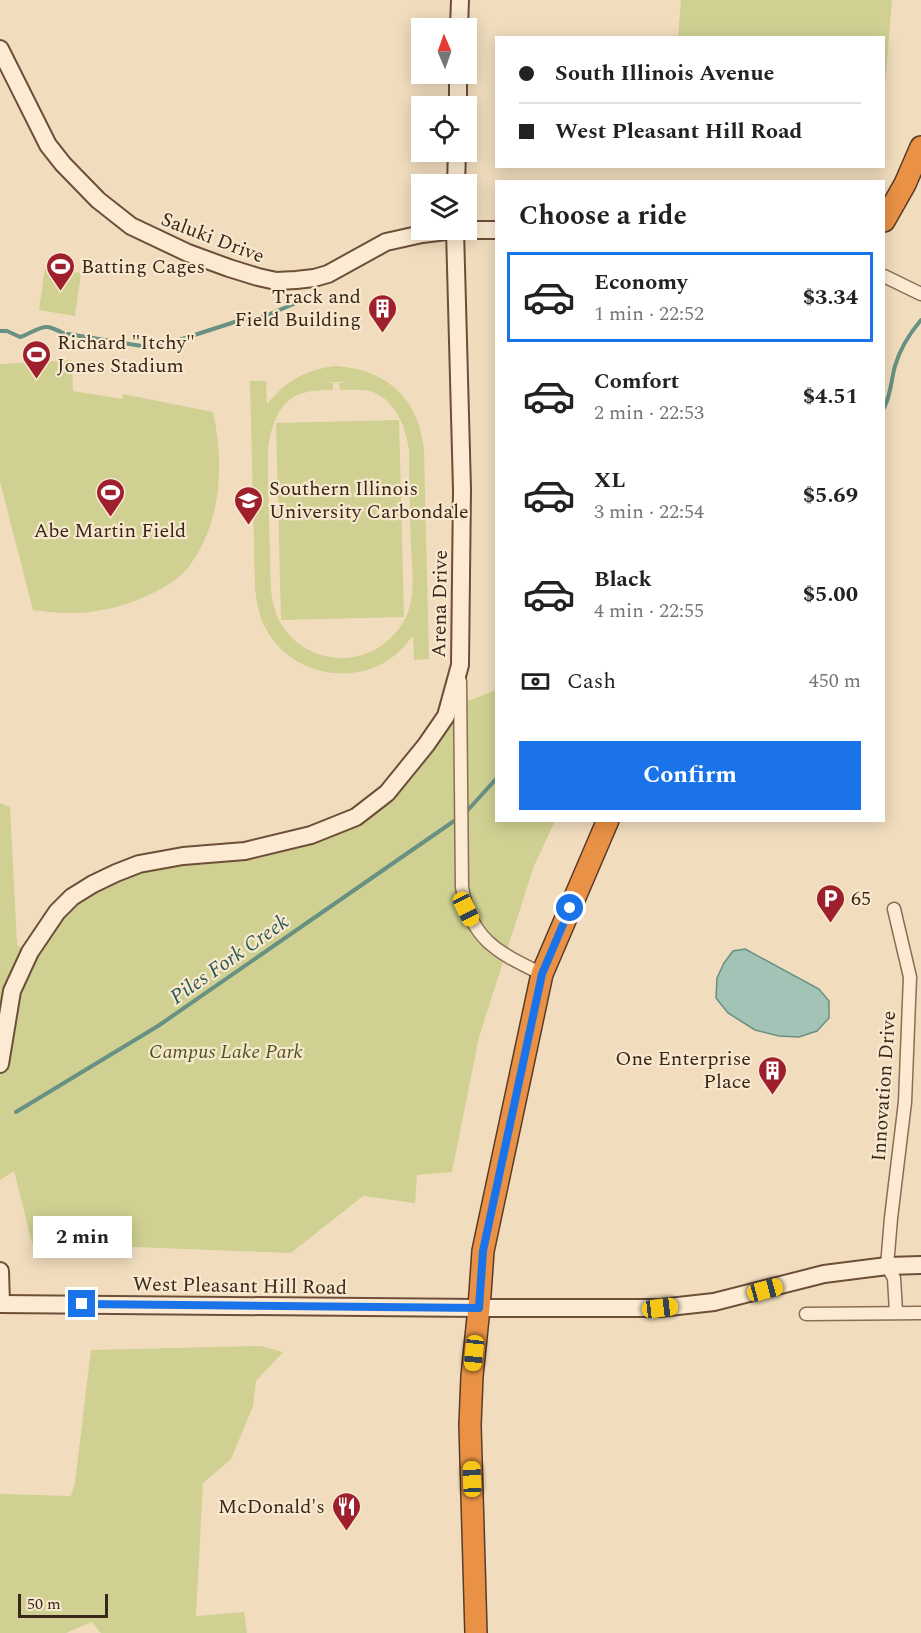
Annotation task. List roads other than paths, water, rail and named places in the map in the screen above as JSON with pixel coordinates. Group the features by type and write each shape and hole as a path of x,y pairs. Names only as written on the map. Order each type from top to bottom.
{"highway":[{"path":"885,219 905,184 921,147"},
{"path":"476,1633 470,1425 483,1251 542,974 607,822"}],"street":[{"path":"459,18 460,0"},
{"name":"Saluki Drive","path":"0,49 48,145 63,164 98,200 131,226 188,252 258,278 276,281 296,280 328,274 386,242 411,236"},
{"name":"Saluki Drive","path":"477,230 495,230"},
{"name":"Arena Drive","path":"0,1064 12,991 30,952 57,912 72,897 93,884 139,864 183,856 245,851 311,835 356,817 387,792 426,745 446,716 460,665 462,489 455,240"},
{"path":"885,276 921,294"},
{"path":"460,665 462,887 466,909 474,926 485,940 513,959 542,974"},
{"name":"Innovation Drive","path":"887,1266 905,1102 910,977 894,909"},
{"name":"West Pleasant Hill Road","path":"1,1304 660,1308 714,1302 824,1275 887,1266 921,1265"},
{"path":"887,1266 894,1278 896,1312"},
{"path":"0,1271 1,1304"},
{"path":"806,1314 921,1313"}],"waterway":[{"path":"68,334 154,348 241,320 260,318 301,301"},
{"name":"Piles Fork Creek","path":"885,406 900,353 921,320"},
{"path":"0,331 7,331 20,337 48,327 63,333"},
{"name":"Piles Fork Creek","path":"467,811 495,780"},
{"name":"Piles Fork Creek","path":"16,1112 158,1026 454,821"}],"place":[{"name":"Batting Cages","path":"60,292"},
{"name":"Track and Field Building","path":"382,334"},
{"name":"Richard \"Itchy\" Jones Stadium","path":"36,380"},
{"name":"Abe Martin Field","path":"110,518"},
{"name":"Southern Illinois University Carbondale","path":"248,526"},
{"name":"65","path":"830,924"},
{"name":"One Enterprise Place","path":"772,1096"},
{"name":"McDonald's","path":"346,1532"}],"park label":[{"name":"Campus Lake Park","path":"226,1051"}]}
